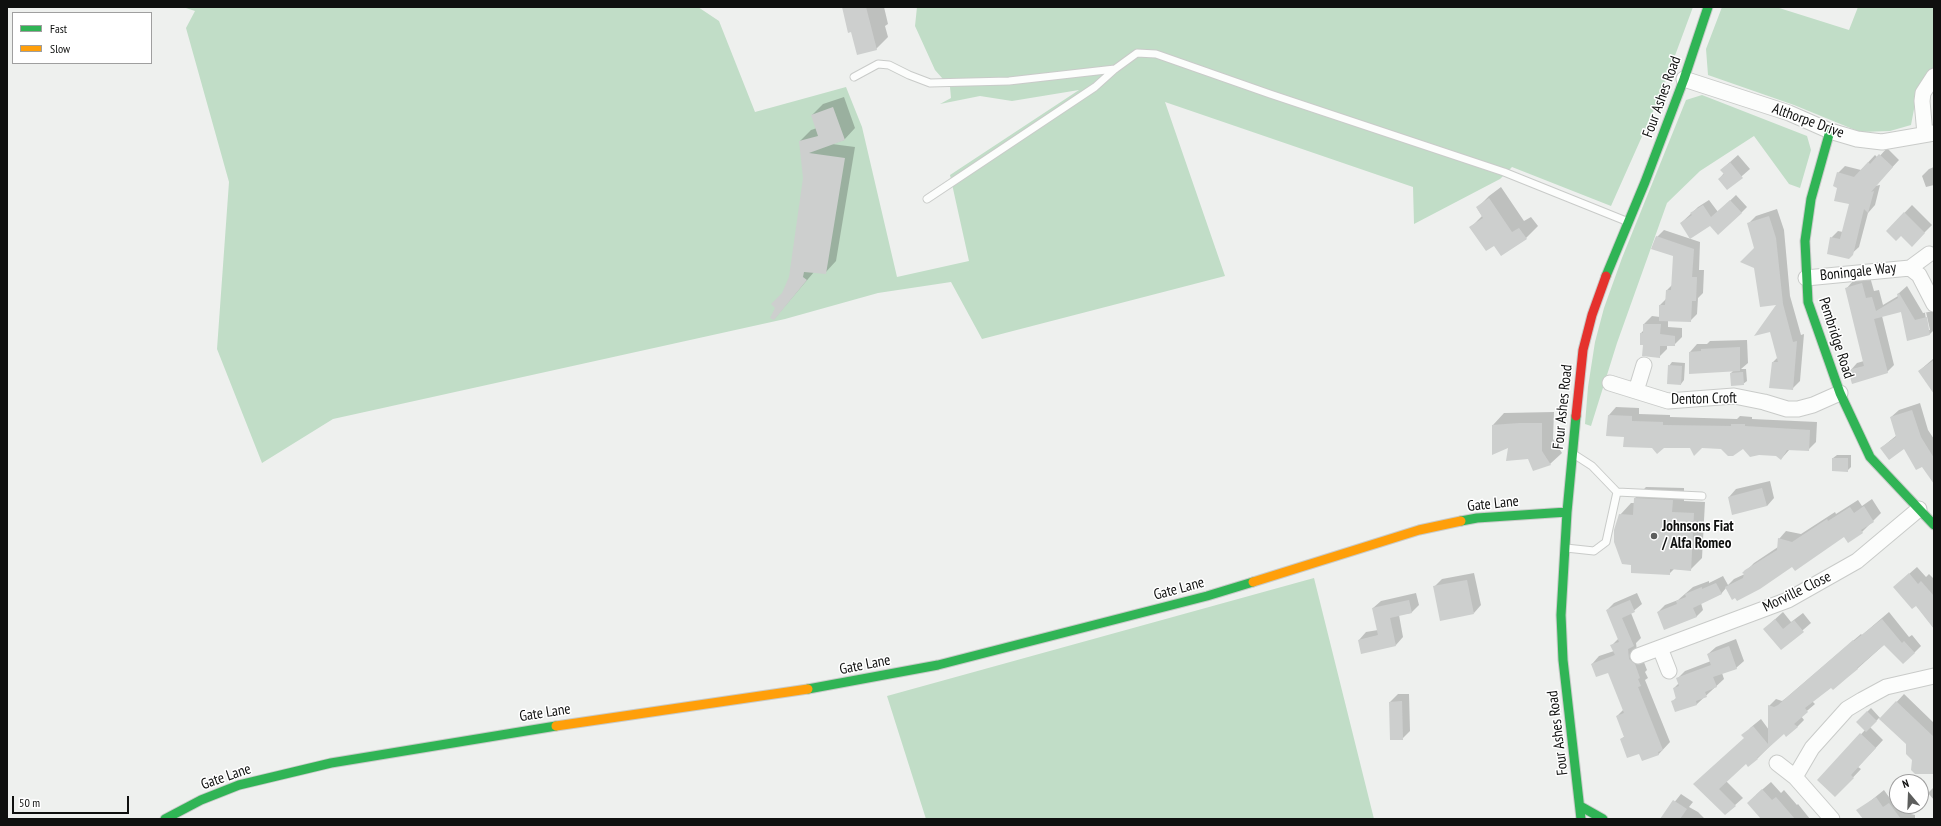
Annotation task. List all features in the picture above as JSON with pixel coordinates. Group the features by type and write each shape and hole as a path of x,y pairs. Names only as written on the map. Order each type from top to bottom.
{"street":[{"name":"Four Ashes Road","path":"1581,819 1563,660 1561,615 1566,512 1583,350 1592,315 1645,182 1684,78 1708,7"},
{"path":"1930,134 1922,101 1923,93 1934,76"},
{"name":"Althorpe Drive","path":"1684,78 1789,113 1830,131 1857,139 1882,142 1930,134"},
{"name":"Pembridge Road","path":"1830,131 1810,206 1804,241 1808,302 1815,326 1840,393 1870,457 1934,525"},
{"name":"Boningale Way","path":"1806,278 1910,268 1929,254"},
{"name":"Boningale Way","path":"1910,268 1919,275 1934,304"},
{"path":"1636,391 1644,365"},
{"name":"Denton Croft","path":"1610,383 1668,401 1734,396 1764,402 1787,409 1798,409 1813,405 1840,393"},
{"name":"Morville Close","path":"1638,656 1788,600 1857,561 1919,509"},
{"name":"Gate Lane","path":"165,819 202,800 239,785 331,763 584,721 782,694 938,665 1207,596 1419,530 1477,518 1566,512"},
{"path":"1660,648 1669,671"},
{"path":"1795,777 1812,748 1847,709 1886,688 1933,680"},
{"path":"1777,763 1795,777 1832,819"},
{"path":"1580,806 1603,819"}],"lane":[{"path":"927,199 1095,88 1115,69 1137,54 1156,54 1270,94 1504,172 1628,222"},
{"path":"854,77 878,64 889,66 930,82 1009,81 1115,69"},
{"path":"1572,453 1592,466 1617,492 1702,496"},
{"path":"1564,548 1594,551 1606,542 1617,492"}],"green space":[{"path":"183,7 698,7 719,21 755,112 846,87 862,127 897,277 969,261 950,175 1079,90 1012,101 980,96 940,104 951,98 950,87 935,70 915,26 917,7 1693,7 1660,96 1611,206 1512,167 1500,179 1414,224 1413,187 1165,102 1225,276 982,339 951,282 878,293 785,319 333,419 262,463 217,349 229,182 186,28 195,11"},
{"path":"1722,7 1776,7 1849,30 1858,7 1934,7 1934,69 1918,88 1911,125 1890,131 1860,132 1794,105 1708,75 1706,49"},
{"path":"1702,95 1807,136 1811,150 1800,188 1789,184 1754,136 1700,171 1667,203 1617,343 1591,426 1585,424 1588,387 1595,342 1604,308 1622,258 1686,100"},
{"path":"1314,578 1374,819 926,819 887,696"}],"building":[{"path":"842,7 866,7 877,50 857,55 851,32 848,33"},
{"path":"833,107 845,140 809,153 845,158 826,274 804,272 803,277 807,280 774,320 770,318 775,308 771,304 782,293 789,277 803,178 799,141 818,136 811,115"},
{"path":"1879,154 1893,167 1871,192 1874,191 1868,213 1864,209 1853,255 1849,259 1827,254 1830,237 1840,239 1849,204 1834,201 1837,188 1833,186 1837,172 1854,177 1868,162 1870,164"},
{"path":"1730,162 1743,178 1727,190 1718,179 1724,174 1720,170"},
{"path":"1489,198 1512,232 1519,228 1527,239 1501,256 1494,246 1486,251 1469,227 1483,218 1476,207"},
{"path":"1730,200 1742,213 1718,235 1710,226 1690,239 1680,223 1692,215 1690,213 1703,205 1711,217"},
{"path":"1904,212 1925,233 1912,247 1901,236 1896,241 1886,231"},
{"path":"1769,216 1776,238 1783,304 1793,342 1797,341 1793,390 1769,388 1772,362 1778,362 1770,332 1754,336 1776,305 1760,307 1754,268 1740,262 1754,248 1747,223"},
{"path":"1656,236 1694,249 1692,277 1697,277 1696,301 1692,301 1691,322 1659,321 1659,305 1665,305 1666,290 1671,290 1673,256 1651,249"},
{"path":"1862,283 1866,298 1872,297 1876,311 1898,298 1897,294 1899,293 1915,320 1927,317 1930,335 1907,341 1901,312 1874,319 1888,373 1852,384 1848,370 1864,366 1845,288"},
{"path":"1643,324 1661,324 1660,334 1675,336 1675,346 1660,346 1660,358 1642,356 1643,345 1640,345 1640,333 1643,333"},
{"path":"1740,347 1740,371 1689,374 1689,352 1701,351 1701,349"},
{"path":"1934,360 1934,394 1918,371"},
{"path":"1668,365 1682,366 1681,385 1667,384"},
{"path":"1743,372 1744,385 1731,386 1730,373"},
{"path":"1912,410 1921,437 1934,458 1934,484 1922,467 1916,470 1904,449 1889,460 1880,448 1896,437 1890,417"},
{"path":"1608,415 1632,416 1632,421 1663,422 1663,425 1731,426 1731,424 1745,424 1745,426 1810,430 1809,451 1787,450 1781,460 1776,456 1759,455 1750,457 1743,449 1733,456 1728,456 1721,449 1702,448 1694,456 1690,448 1664,448 1657,454 1652,448 1623,447 1624,437 1606,436"},
{"path":"1542,423 1542,451 1551,465 1533,471 1528,459 1506,461 1508,448 1492,455 1492,425"},
{"path":"1832,458 1848,458 1848,472 1832,471"},
{"path":"1762,488 1767,506 1732,515 1728,497"},
{"name":"Johnsons Fiat / Alfa Romeo","path":"1634,498 1673,500 1672,512 1694,513 1691,571 1670,569 1670,575 1631,573 1631,565 1622,564 1614,542 1614,530 1619,514 1633,515"},
{"path":"1864,506 1874,522 1861,530 1863,533 1848,543 1844,537 1795,571 1792,567 1760,589 1737,601 1735,598 1732,600 1725,587 1743,578 1744,574 1742,573 1745,570 1777,550 1778,538 1792,542 1827,519 1828,521 1850,507 1854,513"},
{"path":"1909,573 1918,584 1921,581 1934,596 1934,629 1916,606 1912,609 1893,587"},
{"path":"1467,580 1474,614 1440,621 1433,586"},
{"path":"1716,583 1722,594 1693,608 1697,617 1664,630 1657,612 1677,604 1676,601 1686,597 1685,594"},
{"path":"1409,600 1412,613 1390,618 1396,646 1361,654 1358,640 1378,635 1372,608"},
{"path":"1630,600 1635,612 1622,618 1634,646 1628,649 1629,659 1635,664 1640,678 1638,679 1641,686 1638,687 1663,750 1658,752 1659,755 1642,761 1639,754 1627,758 1620,739 1624,737 1616,716 1624,713 1608,673 1596,677 1591,664 1615,655 1610,645 1619,642 1606,610"},
{"path":"1775,619 1783,629 1794,620 1804,632 1781,650 1763,629"},
{"path":"1882,619 1902,643 1904,641 1915,653 1903,664 1884,645 1833,690 1831,688 1805,708 1808,712 1794,724 1798,727 1786,737 1784,734 1757,758 1758,759 1748,767 1746,764 1719,789 1736,806 1725,815 1693,784 1744,738 1741,735 1753,726 1768,744 1768,705 1774,707 1778,705 1853,640 1854,641"},
{"path":"1729,646 1737,669 1713,677 1717,687 1705,692 1707,697 1696,701 1697,705 1675,712 1671,701 1676,699 1673,688 1679,686 1676,678 1711,665 1707,654"},
{"path":"1402,701 1403,740 1390,740 1389,702"},
{"path":"1896,701 1934,737 1934,774 1915,774 1911,770 1912,760 1906,754 1906,744 1879,719"},
{"path":"1867,711 1877,721 1866,732 1856,722"},
{"path":"1860,733 1876,748 1851,775 1854,778 1835,797 1817,780"},
{"path":"1762,789 1772,800 1776,797 1795,819 1761,819 1747,803"},
{"path":"1876,797 1883,807 1889,803 1889,814 1897,814 1901,819 1863,819 1856,810"},
{"path":"1673,800 1687,809 1680,819 1660,819"}],"traffic: fast":[{"path":"1606,276 1645,182 1684,79 1708,7"},
{"path":"1830,131 1811,199 1805,241 1808,302 1840,393 1870,457 1934,525"},
{"path":"1576,416 1567,512 1561,615 1563,660 1581,819"},
{"path":"1461,521 1477,518 1567,512"},
{"path":"808,689 938,665 1207,596 1253,582"},
{"path":"165,819 201,800 239,785 331,763 556,726"},
{"path":"1580,806 1603,819"}],"traffic: slow":[{"path":"1253,582 1419,530 1461,521"},
{"path":"556,726 808,689"}],"traffic: jam":[{"path":"1576,416 1583,350 1592,315 1606,276"}],"place":[{"name":"Johnsons Fiat / Alfa Romeo","path":"1654,536"}]}
